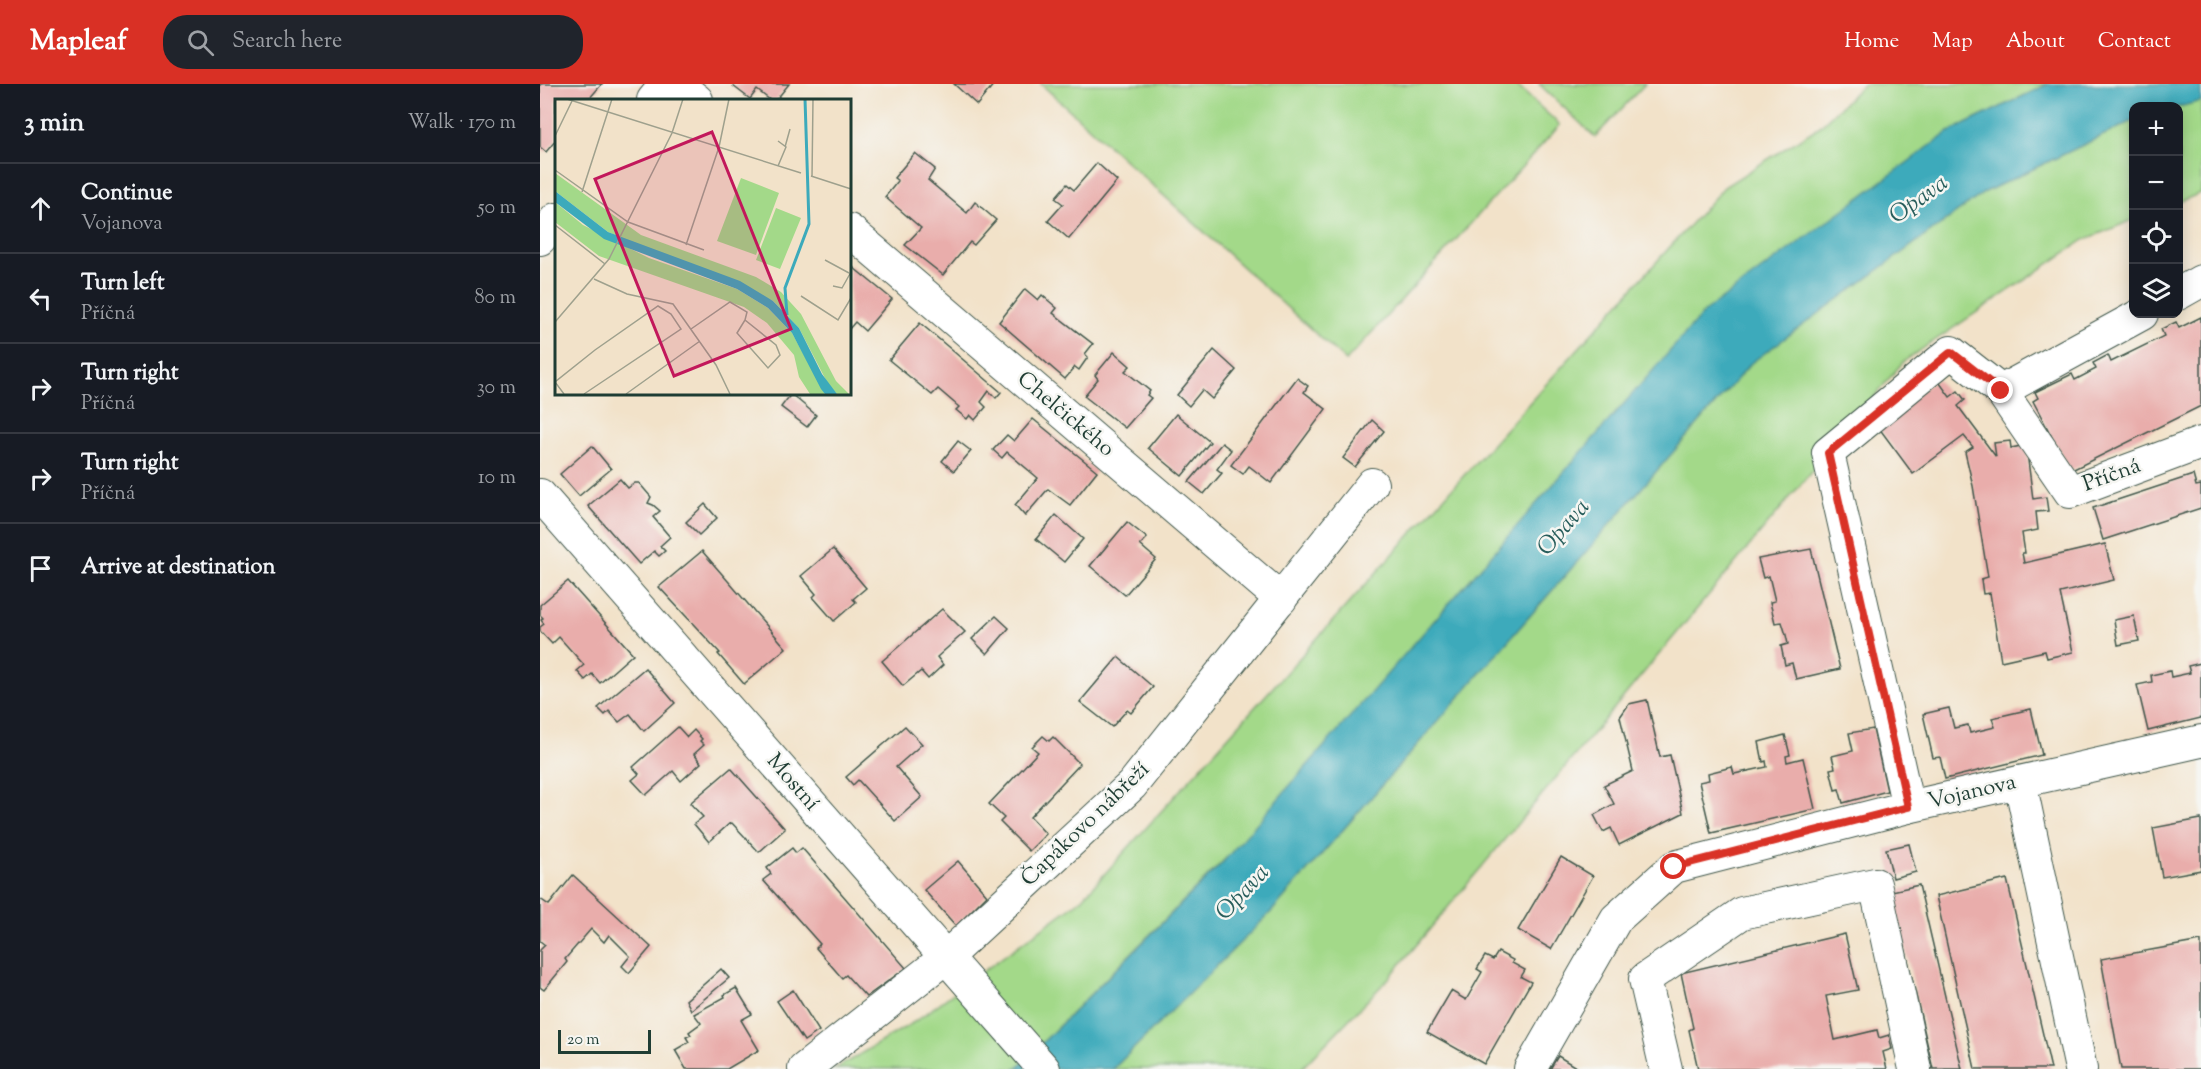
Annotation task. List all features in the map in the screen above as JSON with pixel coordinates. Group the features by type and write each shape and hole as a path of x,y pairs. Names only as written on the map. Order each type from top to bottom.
{"street":[{"path":"654,99 666,84"},
{"path":"677,84 696,99"},
{"path":"540,239 555,220"},
{"name":"Chelčického","path":"850,232 1281,599"},
{"path":"2183,291 2201,281"},
{"path":"2001,391 2135,318"},
{"name":"Příčná","path":"1908,807 1828,453 1951,352 2001,391 2070,492 2201,443"},
{"name":"Čapákovo nábřeží","path":"804,1069 945,958 1132,785 1372,484"},
{"name":"Mostní","path":"540,495 1044,1069"},
{"name":"Vojanova","path":"1530,1069 1616,919 1674,867 1908,807 2201,741"},
{"path":"2020,782 2081,1069"},
{"path":"1666,1069 1646,980 1742,913 1875,884 1915,1069"}],"green space":[{"path":"1041,84 1515,84 1560,125 1346,361"},
{"path":"1539,84 1645,84 1595,137"},
{"path":"1864,84 2048,84 1949,132 1016,1069 835,1069 914,1022 1082,899 1724,187 1819,127"},
{"path":"2201,101 2201,193 2183,200 2183,156 2183,106"},
{"path":"2129,123 2129,222 2084,240 1903,362 1389,978 1301,1069 1113,1069 1272,911 1751,363 1985,192"}],"water":[{"name":"Opava","path":"2048,84 2201,84 2201,101 2183,106 2183,102 2129,102 2129,123 1985,192 1751,363 1272,911 1113,1069 1016,1069 1222,863 1704,312 1949,132"}],"building":[{"path":"540,84 602,84 589,99 555,99 555,141 546,152 540,147"},
{"path":"735,84 789,84 777,99 769,99 757,90 750,99 733,86"},
{"path":"954,84 994,84 977,105"},
{"path":"915,153 935,169 928,180 967,213 975,202 996,220 974,245 970,242 943,275 905,245 921,228 885,197 898,181 894,178"},
{"path":"1097,163 1117,181 1069,239 1048,221 1063,204 1055,198 1067,184 1074,190"},
{"path":"850,265 892,299 865,331 855,322 850,328"},
{"path":"1025,289 1038,300 1042,295 1057,308 1053,313 1093,344 1085,354 1088,357 1079,370 1075,367 1065,379 999,322"},
{"path":"2201,317 2201,406 2070,471 2033,401 2038,398 2035,392 2072,374 2075,380 2096,369 2093,363 2108,355 2111,362 2164,336 2161,329 2176,322 2179,328"},
{"path":"920,323 1001,392 996,398 989,391 981,402 986,407 975,420 970,415 967,419 956,410 959,407 938,389 932,395 889,360"},
{"path":"1214,350 1236,370 1212,399 1202,390 1189,406 1177,395"},
{"path":"1114,352 1130,366 1125,371 1150,391 1147,395 1151,398 1125,428 1084,396 1098,379 1095,375"},
{"path":"1297,378 1308,386 1304,392 1326,409 1271,483 1249,466 1243,474 1231,465"},
{"path":"1937,379 1950,397 1958,391 1965,400 1958,406 1996,457 1994,443 2010,441 2011,448 2026,445 2033,499 2046,497 2048,511 2036,512 2038,530 2022,533 2024,563 2105,544 2114,580 2060,593 2073,652 2047,658 2045,651 2001,661 1990,593 1983,594 1981,579 1988,577 1965,452 1973,447 1964,436 1913,474 1876,424"},
{"path":"791,394 816,415 807,427 781,407"},
{"path":"1176,414 1210,442 1182,476 1148,448"},
{"path":"1033,419 1097,471 1070,505 1048,489 1025,516 1015,505 1038,478 1007,452 1002,458 993,450 1007,435 1014,441"},
{"path":"1372,420 1384,431 1355,467 1343,458"},
{"path":"958,441 971,451 954,471 942,461"},
{"path":"1222,443 1231,450 1217,469 1222,473 1204,494 1189,482"},
{"path":"592,446 611,469 579,496 560,474"},
{"path":"2193,475 2196,486 2201,485 2201,508 2103,540 2093,508"},
{"path":"620,479 628,488 639,483 651,497 648,503 660,511 653,517 670,537 660,546 665,551 659,556 654,551 639,564 588,506"},
{"path":"705,504 717,518 699,535 686,522"},
{"path":"1056,515 1083,539 1064,562 1036,539"},
{"path":"1127,522 1147,538 1140,545 1156,559 1125,595 1090,566"},
{"path":"833,549 866,588 853,599 856,602 834,621 813,597 816,594 801,576"},
{"path":"1811,549 1840,669 1796,679 1792,663 1785,665 1781,646 1788,644 1786,635 1782,622 1775,623 1770,602 1775,601 1769,576 1763,578 1758,559"},
{"path":"702,551 786,648 744,684 718,654 720,653 659,587"},
{"path":"568,581 633,654 600,683 592,674 585,680 577,671 584,665 559,637 552,644 540,631 540,627 544,624 541,620 543,618 540,615 540,605"},
{"path":"942,609 965,632 937,657 943,665 928,679 921,671 903,686 882,661"},
{"path":"996,616 1009,628 987,654 972,639"},
{"path":"2134,616 2139,641 2118,645 2114,620"},
{"path":"1118,657 1153,687 1131,713 1127,710 1112,727 1080,702"},
{"path":"2201,663 2201,718 2148,731 2137,685 2152,682 2151,675 2170,671 2171,677 2190,673 2188,666"},
{"path":"645,668 675,703 644,731 630,714 619,722 609,711 605,715 598,708"},
{"path":"1647,700 1660,757 1670,755 1683,813 1619,845 1611,828 1603,832 1594,815 1614,804 1604,785 1633,771 1620,717 1629,704"},
{"path":"1949,708 1954,728 1968,725 1970,733 1995,727 1992,718 2031,709 2042,755 1945,779 1940,757 1933,758 1923,714"},
{"path":"905,726 922,744 896,767 922,797 895,821 858,780 853,785 846,777"},
{"path":"678,727 687,737 694,730 702,739 700,741 704,745 694,754 701,763 681,781 673,771 646,795 632,780 639,774 633,767"},
{"path":"1873,729 1887,791 1843,803 1839,789 1835,790 1830,769 1835,768 1832,756 1853,751 1849,733"},
{"path":"1785,735 1790,755 1786,756 1787,762 1803,758 1815,809 1711,833 1699,782 1709,780 1708,773 1732,767 1734,774 1767,767 1766,761 1763,762 1759,742"},
{"path":"1043,736 1049,741 1053,737 1080,764 1030,817 1046,834 1029,851 1000,822 1004,818 989,804 1038,752 1032,747"},
{"path":"731,768 785,829 759,852 732,823 709,842 694,824 703,817 690,803"},
{"path":"2201,819 2201,870 2162,877 2153,828"},
{"path":"1909,844 1916,872 1893,878 1886,849"},
{"path":"792,848 796,853 802,848 906,968 866,997 846,975 842,978 816,948 820,944 763,880 771,874 767,868"},
{"path":"1561,857 1593,876 1551,949 1518,930"},
{"path":"958,861 987,895 956,926 924,890"},
{"path":"573,875 651,947 629,973 622,966 630,956 609,935 604,942 591,929 565,959 567,962 544,990 540,987 540,950 545,945 540,941 540,899 549,905"},
{"path":"2007,879 2051,1069 1975,1069 1936,896"},
{"path":"1919,885 1962,1069 1933,1069 1892,891"},
{"path":"1845,934 1858,990 1826,996 1835,1040 1877,1030 1879,1038 1889,1035 1892,1049 1883,1052 1887,1069 1698,1069 1689,1030 1693,1028 1681,973"},
{"path":"2201,941 2201,1069 2121,1069 2101,959"},
{"path":"1498,952 1525,970 1521,977 1531,982 1484,1064 1427,1032 1451,991 1466,1000 1482,972 1477,969 1485,956 1493,960"},
{"path":"721,969 729,978 691,1010 686,1000"},
{"path":"736,988 752,1014 741,1020 759,1050 727,1069 686,1069 675,1050 689,1042 686,1037 691,1035 689,1032 701,1023 694,1014 725,997 724,995"},
{"path":"793,990 819,1031 804,1041 777,1001"},
{"path":"1558,1056 1579,1069 1550,1069"}],"route":[{"path":"1674,867 1908,807 1828,453 1951,352 2001,391"}]}
